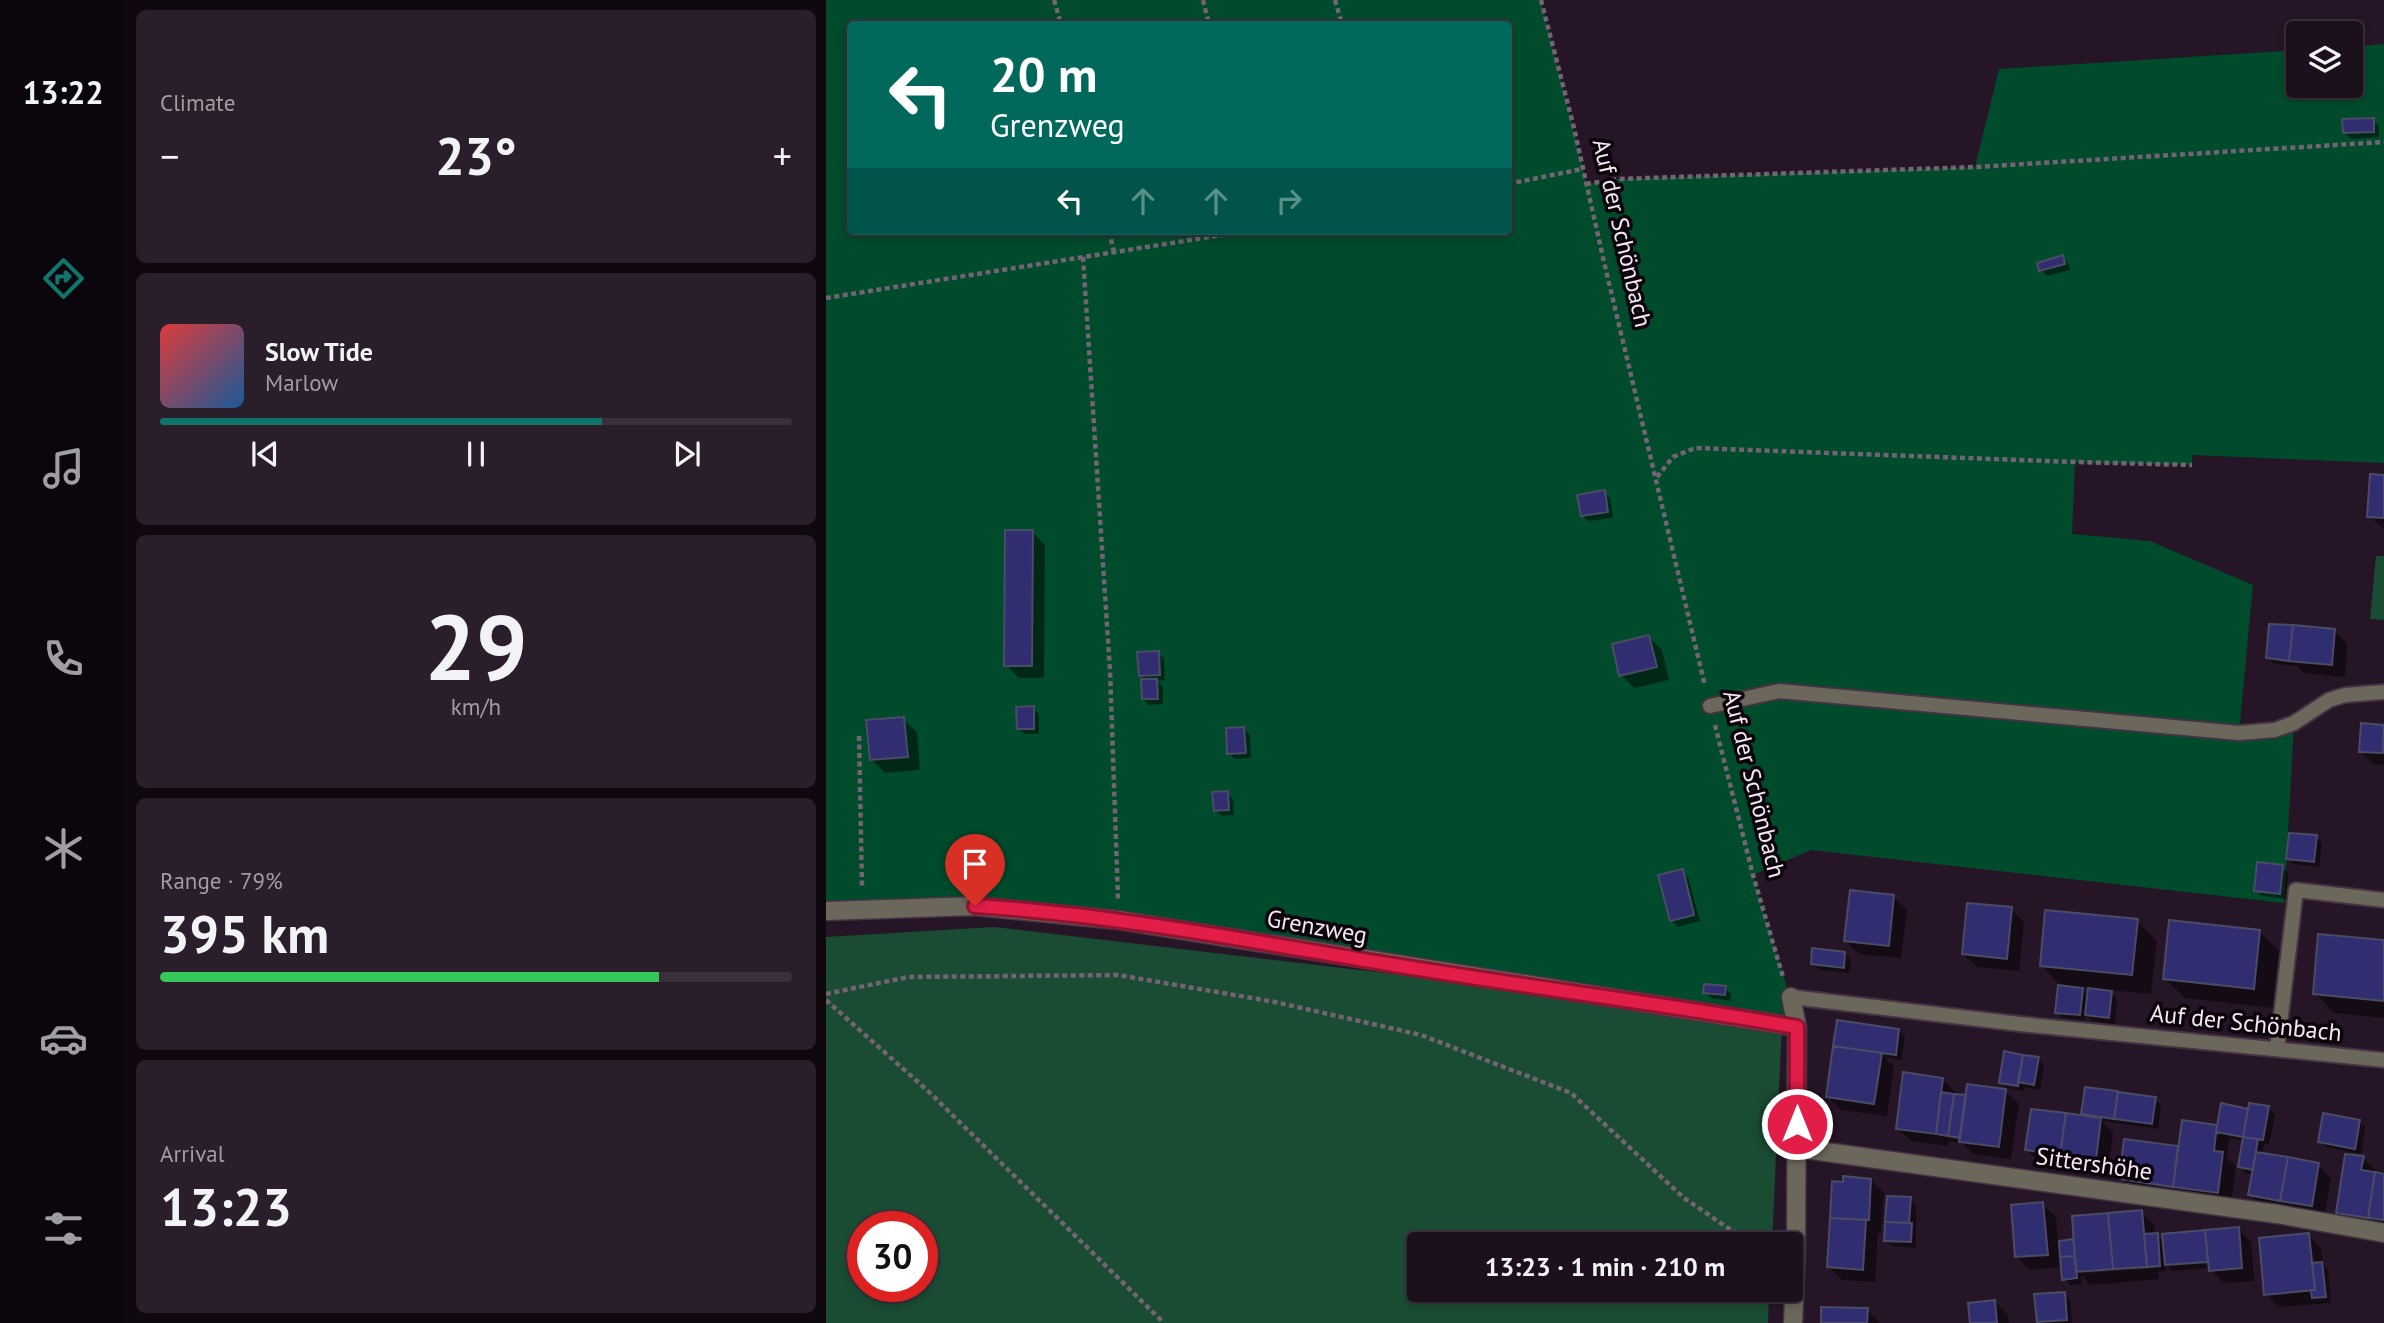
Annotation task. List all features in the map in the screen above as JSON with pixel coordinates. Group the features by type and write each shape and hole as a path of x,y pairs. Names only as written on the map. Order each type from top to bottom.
{"street":[{"name":"Grenzweg","path":"826,911 975,906 1118,920 1797,1027"},
{"path":"1791,997 1797,1027 1793,1323"},
{"name":"Sittershöhe","path":"1797,1148 2277,1214 2384,1233"}],"lane":[{"path":"1710,706 1779,691 2239,733 2275,730 2294,723 2329,700 2345,695 2384,692"},
{"path":"2277,1049 2295,890 2384,900"},
{"name":"Auf der Schönbach","path":"1791,997 2006,1022 2384,1060"}],"path":[{"path":"1054,0 1060,21"},
{"path":"1203,0 1208,21"},
{"path":"1335,0 1341,21"},
{"name":"Auf der Schönbach","path":"1541,0 1574,128 1710,706 1753,875 1776,956 1791,997"},
{"path":"1586,184 1618,179 1976,167 2384,142"},
{"path":"1512,183 1582,169"},
{"path":"1110,235 1114,252"},
{"path":"826,298 1222,235"},
{"path":"1083,257 1110,671 1118,920"},
{"path":"1657,477 1673,457 1695,448 2192,465"},
{"path":"859,736 862,909"},
{"path":"826,994 908,977 1118,975 1275,1002 1421,1034 1570,1093 1684,1198 1735,1232"},
{"path":"826,1000 928,1091 1164,1323"}],"green space":[{"path":"826,0 1541,0 1587,184 1618,179 1975,167 1999,69 2286,51 2286,98 2363,98 2363,46 2384,44 2384,463 2192,455 2192,465 2075,463 2072,534 2150,541 2253,585 2239,732 2294,723 2284,903 1811,850 1753,875 1797,1027 1075,915 826,911"},
{"path":"2376,556 2384,556 2384,620 2370,619"},
{"path":"994,927 1633,1002 1782,1023 1773,1232 1407,1232 1407,1302 1769,1302 1768,1323 826,1323 826,937"}],"building":[{"path":"2374,118 2374,132 2343,133 2342,119"},
{"path":"2063,255 2065,264 2039,271 2037,263"},
{"path":"2370,474 2384,475 2384,518 2367,517"},
{"path":"1605,490 1608,512 1581,516 1577,495"},
{"path":"1005,530 1033,530 1032,666 1004,666"},
{"path":"2269,624 2293,625 2289,661 2266,658"},
{"path":"2293,625 2335,629 2332,665 2289,661"},
{"path":"1649,635 1657,667 1619,676 1612,644"},
{"path":"1159,651 1160,675 1139,676 1137,652"},
{"path":"1141,679 1157,679 1158,699 1142,699"},
{"path":"1034,706 1034,729 1017,729 1016,707"},
{"path":"904,717 908,757 870,760 866,720"},
{"path":"2361,723 2384,725 2383,753 2359,752"},
{"path":"1244,727 1246,753 1227,754 1226,728"},
{"path":"1228,791 1229,810 1214,811 1212,792"},
{"path":"2289,833 2317,835 2314,862 2286,859"},
{"path":"2257,862 2283,865 2280,894 2254,891"},
{"path":"1683,869 1694,915 1670,921 1658,875"},
{"path":"1850,890 1894,895 1889,946 1844,941"},
{"path":"1967,903 2012,907 2007,959 1962,954"},
{"path":"2045,910 2138,919 2132,975 2040,966"},
{"path":"2169,920 2260,930 2254,989 2163,979"},
{"path":"2318,934 2384,940 2384,1001 2313,994"},
{"path":"1812,948 1845,952 1844,968 1811,964"},
{"path":"1704,984 1726,986 1725,995 1703,993"},
{"path":"2058,985 2083,988 2080,1015 2055,1013"},
{"path":"2088,988 2112,991 2109,1018 2085,1015"},
{"path":"1837,1020 1899,1029 1896,1055 1833,1046"},
{"path":"1833,1046 1882,1053 1874,1104 1826,1097"},
{"path":"2004,1051 2023,1055 2018,1086 1999,1083"},
{"path":"2023,1055 2039,1057 2034,1085 2018,1082"},
{"path":"1903,1072 1943,1078 1936,1134 1896,1129"},
{"path":"1967,1084 2006,1089 1999,1147 1959,1142"},
{"path":"2085,1087 2118,1091 2114,1119 2081,1114"},
{"path":"1941,1092 1954,1094 1948,1136 1936,1134"},
{"path":"2118,1092 2156,1097 2152,1124 2114,1119"},
{"path":"1954,1094 1966,1095 1960,1138 1948,1136"},
{"path":"2221,1103 2248,1109 2243,1137 2216,1132"},
{"path":"2249,1103 2269,1106 2263,1140 2243,1137"},
{"path":"2031,1109 2066,1113 2060,1155 2025,1150"},
{"path":"2066,1113 2101,1118 2096,1160 2060,1155"},
{"path":"2323,1113 2360,1120 2355,1149 2318,1142"},
{"path":"2182,1120 2217,1125 2214,1151 2223,1152 2218,1193 2173,1187"},
{"path":"2243,1137 2258,1139 2253,1170 2238,1167"},
{"path":"2124,1139 2178,1146 2173,1187 2119,1179"},
{"path":"2256,1152 2288,1157 2280,1201 2248,1195"},
{"path":"2345,1154 2364,1156 2361,1170 2375,1172 2368,1218 2336,1213"},
{"path":"2288,1157 2319,1163 2312,1206 2280,1201"},
{"path":"2375,1172 2384,1174 2384,1220 2368,1218"},
{"path":"1843,1176 1871,1179 1869,1220 1830,1218 1832,1181 1843,1182"},
{"path":"1887,1196 1911,1197 1909,1223 1885,1222"},
{"path":"2043,1202 2048,1255 2015,1257 2011,1205"},
{"path":"2142,1210 2147,1267 2113,1269 2108,1213"},
{"path":"2108,1213 2113,1269 2076,1272 2072,1216"},
{"path":"1830,1218 1866,1220 1863,1270 1827,1267"},
{"path":"1885,1222 1912,1223 1911,1242 1884,1241"},
{"path":"2239,1227 2242,1268 2209,1271 2205,1230"},
{"path":"2205,1230 2208,1262 2165,1265 2162,1234"},
{"path":"2158,1233 2160,1266 2147,1267 2144,1234"},
{"path":"2309,1233 2315,1290 2264,1295 2259,1238"},
{"path":"2073,1239 2075,1256 2060,1257 2059,1241"},
{"path":"2075,1256 2077,1278 2062,1280 2060,1257"},
{"path":"2322,1262 2326,1297 2312,1298 2311,1290 2315,1290 2312,1263"},
{"path":"2065,1292 2067,1320 2037,1322 2034,1294"},
{"path":"1995,1300 1997,1323 1970,1323 1968,1303"},
{"path":"1821,1307 1868,1308 1867,1323 1821,1323"}],"route":[{"path":"975,906 1026,909 1177,928 1395,965 1797,1027 1797,1124"}]}
